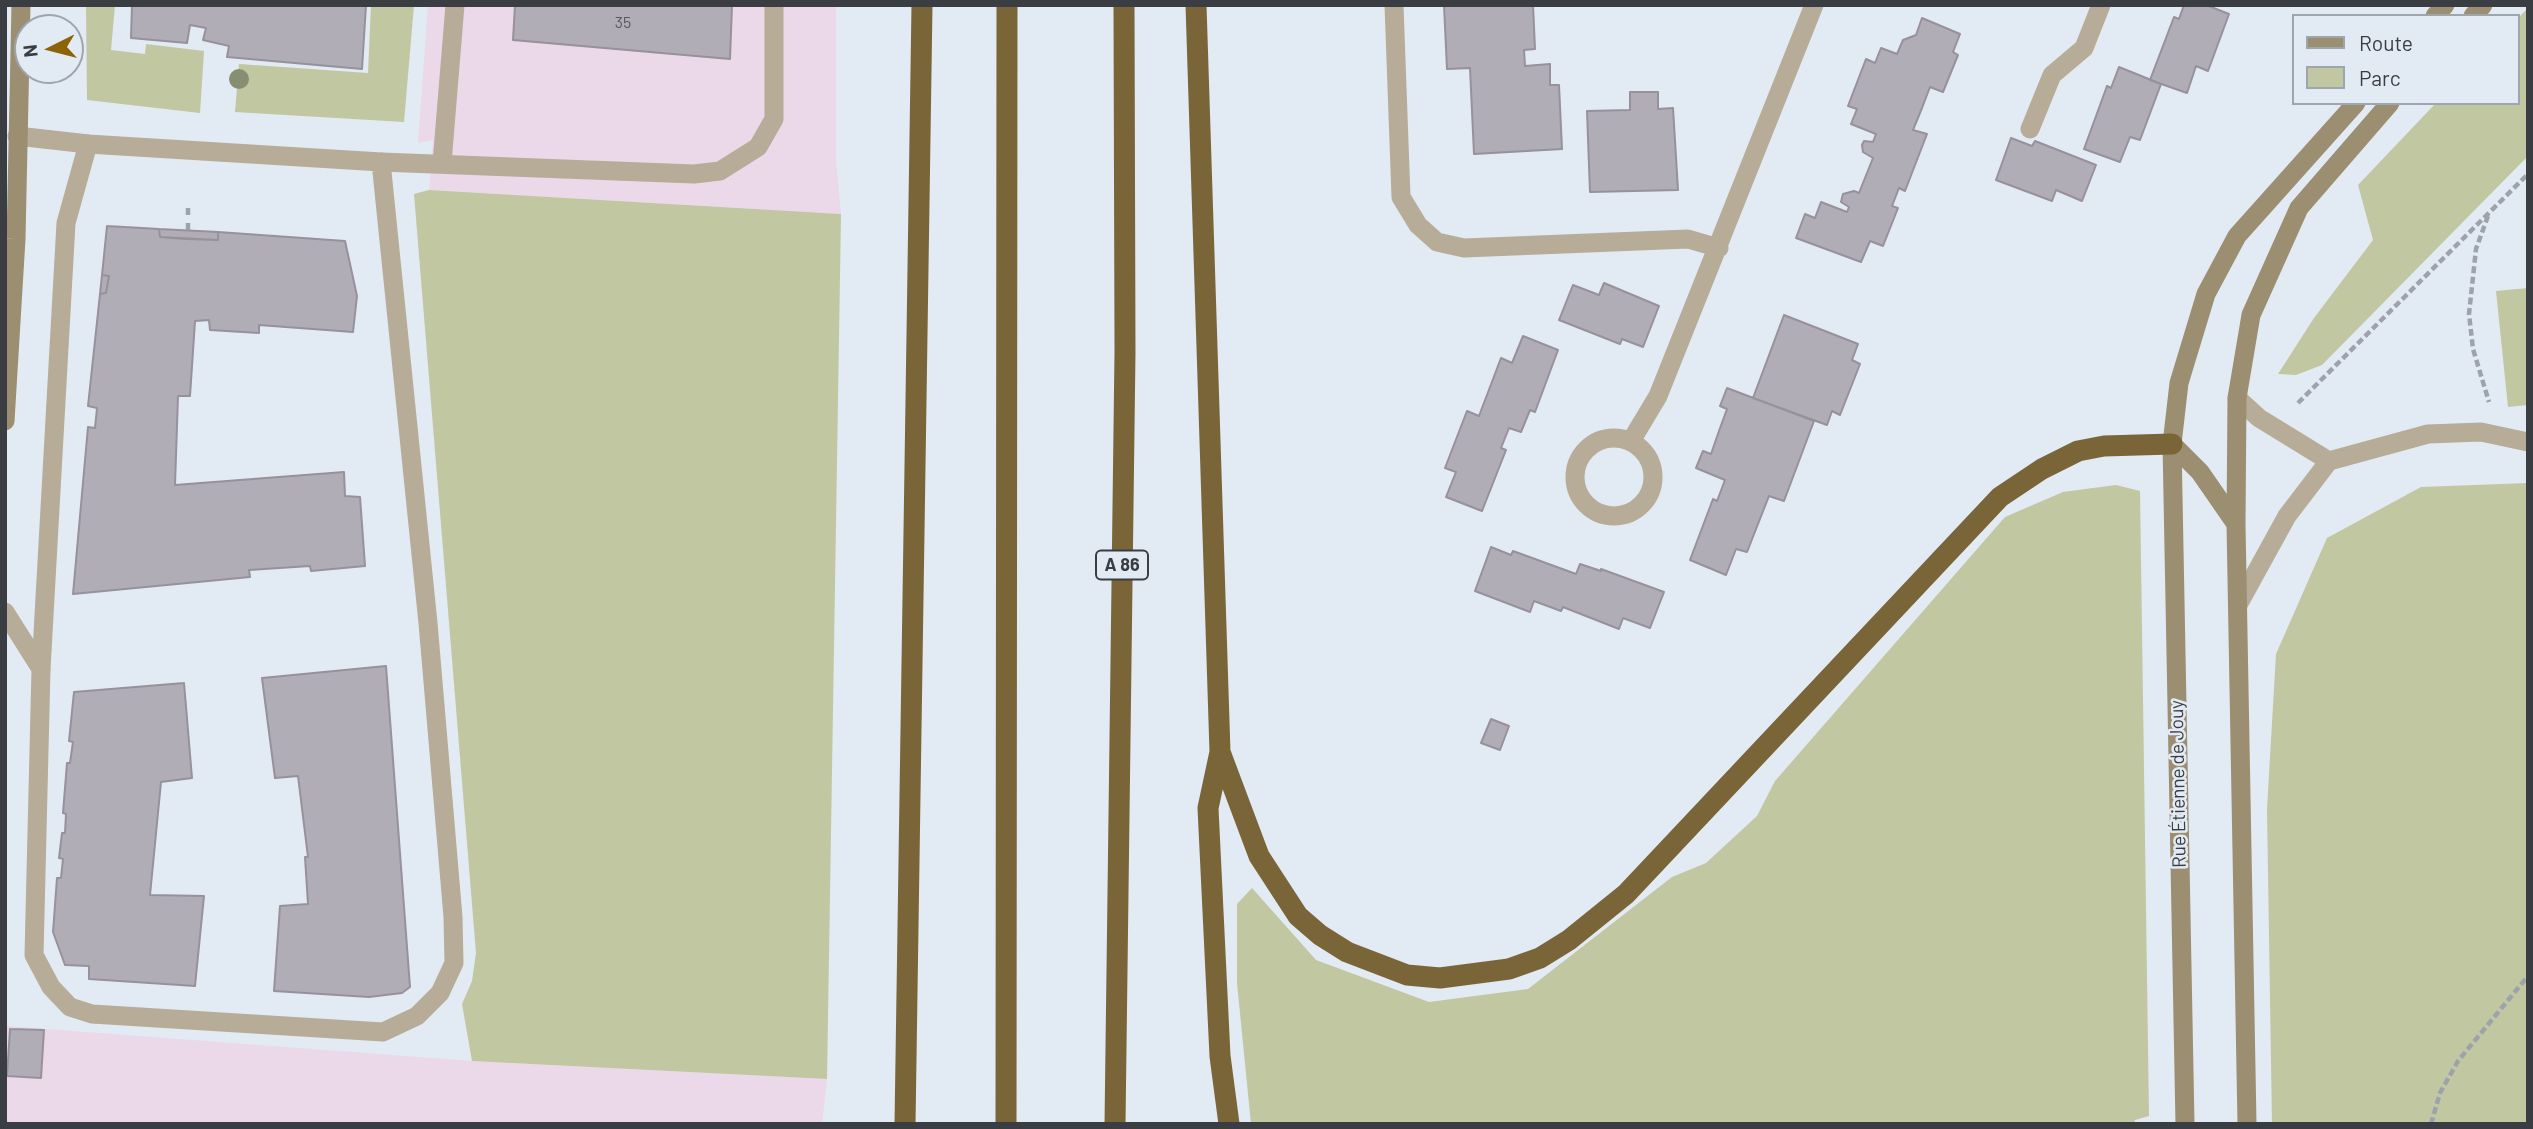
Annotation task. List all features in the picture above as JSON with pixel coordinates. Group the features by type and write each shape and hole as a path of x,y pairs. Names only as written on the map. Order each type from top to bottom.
{"highway":[{"path":"905,1124 922,5"},
{"path":"1006,1124 1007,5"},
{"name":"A 86","path":"1115,1124 1125,352 1124,5"},
{"path":"1196,5 1220,752 1209,808 1220,1056 1229,1124"},
{"path":"1220,752 1259,856 1298,916 1320,935 1347,952 1408,975 1440,978 1509,969 1540,958 1569,940 1626,894 2000,497 2042,469 2078,451 2105,446 2172,444"}],"main road":[{"path":"5,421 16,239 11,136 21,5"},
{"name":"Rue Étienne de Jouy","path":"2185,1124 2172,444 2179,383 2190,338 2206,294 2237,236 2354,105"},
{"path":"2247,1124 2236,524 2237,397 2251,315 2299,208 2388,105"},
{"path":"2172,444 2200,472 2236,524"}],"street":[{"path":"442,163 455,5"},
{"path":"11,136 88,144 381,162 694,174 720,171 758,147 774,119 774,5"},
{"path":"1394,5 1401,197 1418,225 1437,242 1464,248 1688,239 1719,248"},
{"path":"1631,441 1658,396 1814,5"},
{"path":"2030,129 2052,75 2084,48 2101,5"},
{"path":"88,144 66,223 41,669 34,955 51,987 70,1007 92,1014 383,1032 417,1016 440,993 454,963 453,918 428,623 381,162"},
{"path":"2237,397 2259,418 2329,461"},
{"path":"2238,606 2287,516 2329,461 2428,434 2482,432 2523,441"},
{"path":"1616,437 1631,441 1643,450 1651,463 1654,478 1650,494 1641,506 1628,514 1613,516 1597,512 1585,503 1577,490 1575,474 1578,460 1588,447 1601,439 1616,437"},
{"path":"5,612 41,669"}],"path":[{"path":"2287,437 2297,404 2528,174"},
{"path":"188,208 188,230"},
{"path":"2490,212 2476,248 2470,282 2473,349 2483,388 2496,416 2523,441"},
{"path":"2431,1124 2440,1093 2458,1061 2528,976"}],"shaded area":[{"path":"428,5 836,5 836,161 841,214 429,190 433,140 418,143"},
{"path":"6,1026 472,1061 827,1079 822,1124 5,1124"}],"green space":[{"path":"86,5 115,5 111,50 145,54 146,44 204,51 200,113 87,100"},
{"path":"371,5 414,5 404,122 235,112 239,64 368,73"},
{"path":"2528,8 2528,156 2322,365 2296,375 2278,374 2314,318 2373,240 2358,185 2434,105 2519,105 2519,17"},
{"path":"429,190 841,214 827,1079 472,1061 462,1004 472,981 476,953 414,194"},
{"path":"2528,288 2528,405 2508,407 2496,291"},
{"path":"2528,483 2528,1124 2272,1124 2267,809 2276,654 2327,538 2421,487"},
{"path":"2116,485 2140,491 2149,1116 2135,1120 2134,1124 1251,1124 1237,983 1237,904 1252,888 1316,960 1429,1002 1528,989 1672,877 1706,863 1757,816 1775,781 2005,517 2063,492"}],"building":[{"path":"132,5 366,5 362,69 227,57 229,46 203,40 206,28 190,25 187,43 131,38"},
{"path":"515,5 732,5 730,59 513,40"},
{"path":"1444,5 1533,5 1535,49 1524,50 1525,66 1550,64 1550,85 1559,85 1562,149 1474,154 1470,68 1447,69"},
{"path":"2184,5 2206,5 2229,14 2208,71 2196,66 2187,93 2150,80 2174,17 2179,19"},
{"path":"1922,18 1960,34 1953,52 1958,55 1943,92 1930,87 1913,130 1927,134 1905,191 1899,188 1892,206 1898,208 1883,246 1870,241 1861,262 1796,238 1805,214 1815,218 1821,202 1847,212 1849,207 1841,202 1843,194 1854,191 1859,193 1873,158 1863,152 1862,145 1864,141 1873,142 1876,134 1851,124 1857,109 1848,106 1866,59 1875,63 1881,48 1897,54 1903,40 1916,35"},
{"path":"2119,67 2161,84 2140,140 2130,137 2120,162 2084,149 2107,86 2111,88"},
{"path":"1630,92 1658,92 1658,109 1673,108 1678,190 1590,192 1587,111 1630,110"},
{"path":"2011,138 2032,146 2035,141 2096,165 2082,201 2056,190 2052,201 1996,180"},
{"path":"107,226 159,229 160,237 186,239 218,240 218,232 345,241 357,296 353,332 259,325 259,333 210,330 209,320 195,321 190,396 178,396 175,485 344,472 345,496 360,497 365,566 311,571 310,566 249,570 250,577 73,594 88,427 95,428 97,408 88,406 100,294 106,293 109,276 102,275"},
{"path":"159,229 218,232 218,240 160,237"},
{"path":"102,275 109,276 106,293 100,294"},
{"path":"1604,283 1659,306 1643,347 1622,339 1620,344 1559,320 1573,285 1599,295"},
{"path":"1784,315 1858,344 1852,360 1860,364 1840,415 1832,411 1827,425 1753,398"},
{"path":"1523,336 1558,350 1535,412 1530,410 1521,432 1509,428 1501,448 1506,450 1482,511 1446,497 1456,472 1445,468 1467,411 1479,416 1501,358 1512,363"},
{"path":"1727,388 1814,421 1784,501 1769,496 1747,552 1736,549 1726,575 1690,560 1713,499 1717,501 1725,480 1696,468 1703,451 1711,454 1727,409 1720,406"},
{"path":"1491,547 1511,555 1513,551 1576,574 1580,564 1601,569 1664,592 1650,628 1623,618 1619,629 1563,607 1561,611 1534,601 1530,612 1475,591"},
{"path":"386,666 410,987 402,993 369,997 274,991 280,906 308,904 305,857 308,857 298,776 275,778 262,678"},
{"path":"184,683 192,778 161,782 150,895 204,896 195,986 89,979 89,966 65,965 53,932 57,878 61,878 63,859 59,858 62,833 65,833 66,814 63,813 67,763 70,763 73,742 69,741 74,692"},
{"path":"1491,719 1509,726 1500,750 1481,743"},
{"path":"10,1029 44,1030 41,1078 7,1076"}]}
